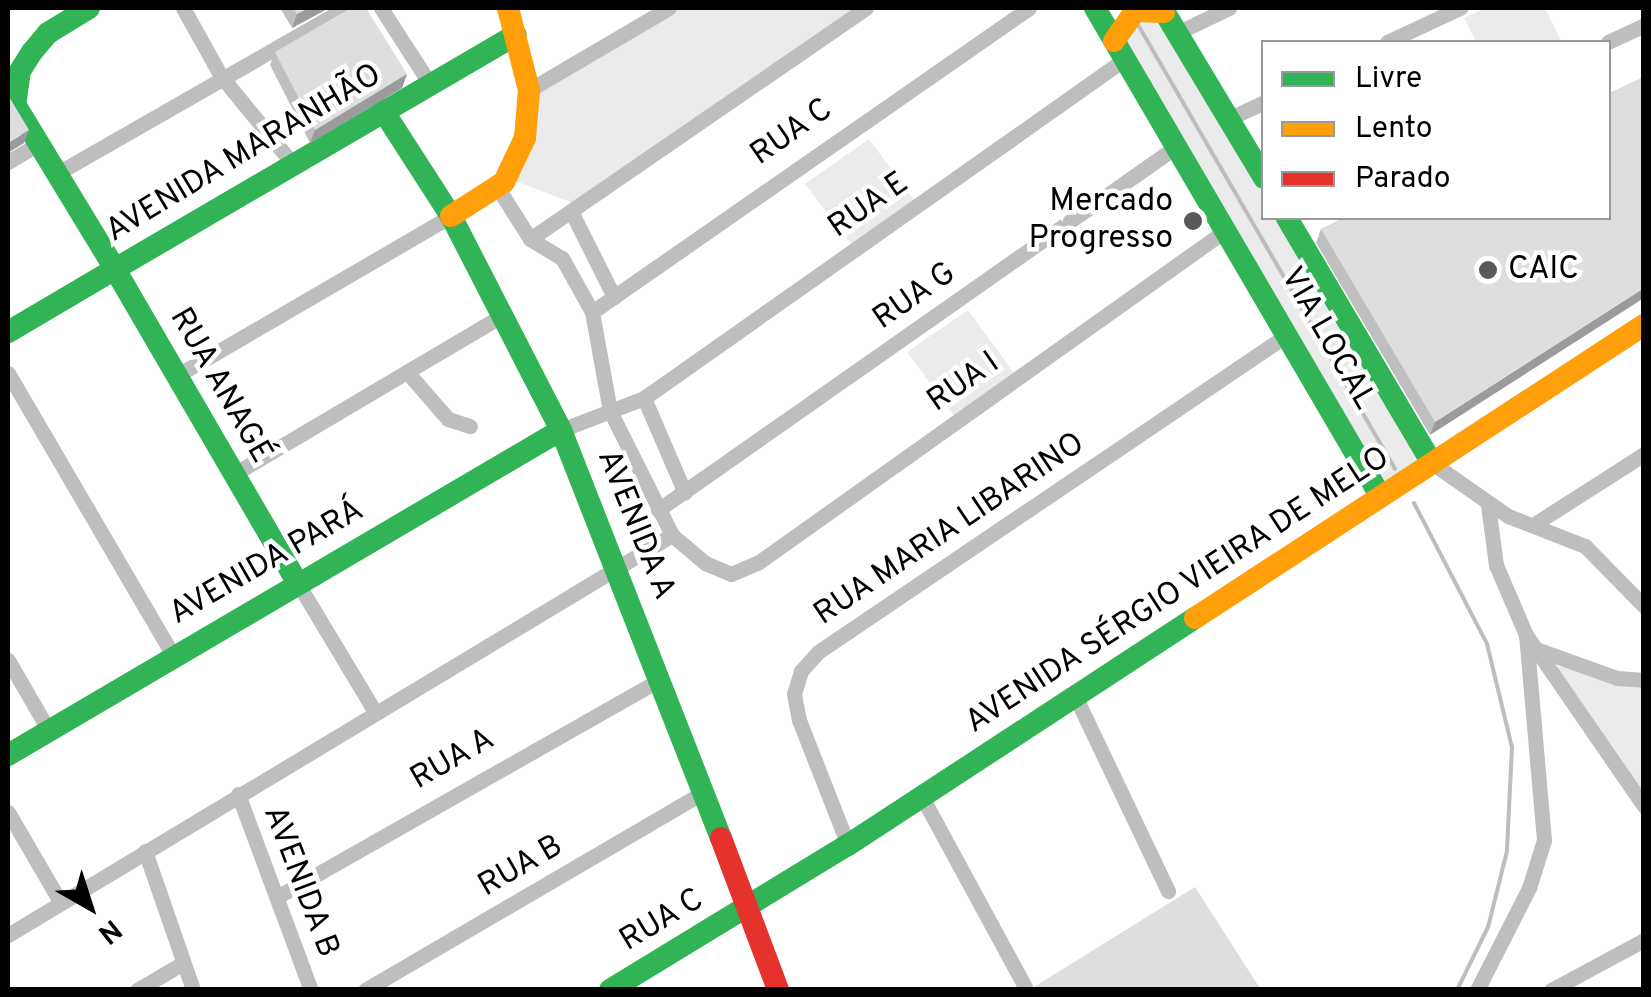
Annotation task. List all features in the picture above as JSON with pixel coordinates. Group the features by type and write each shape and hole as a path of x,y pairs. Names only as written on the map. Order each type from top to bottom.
{"street":[{"path":"11,100 23,64 48,33 89,8"},
{"path":"183,8 221,76 292,163"},
{"path":"56,174 221,76 346,8"},
{"path":"381,8 428,81"},
{"path":"176,376 451,216 504,181 526,138 529,90 508,8"},
{"path":"529,90 669,8"},
{"path":"530,238 572,214 866,8"},
{"name":"RUA C","path":"592,312 1030,8"},
{"name":"VIA LOCAL","path":"1094,8 1381,497"},
{"path":"1177,32 1228,8"},
{"path":"1391,40 1460,8"},
{"path":"1120,50 1135,12 1163,10 1261,173"},
{"path":"1611,41 1644,25"},
{"name":"AVENIDA MARANHÃO","path":"8,332 428,81 516,35"},
{"name":"RUA E","path":"561,430 644,398 1120,50"},
{"name":"RUA ANAGÉ","path":"11,100 375,712"},
{"path":"1228,119 1261,103"},
{"name":"AVENIDA A","path":"382,109 451,216 498,318 561,430 619,565 778,990"},
{"path":"8,162 38,144"},
{"name":"RUA G","path":"658,510 1177,146"},
{"name":"AVENIDA A","path":"504,181 530,238 562,258 592,312 610,412 658,510 672,534 705,563 730,574"},
{"path":"572,214 614,297"},
{"name":"VIA LOCAL","path":"1288,220 1432,463"},
{"name":"RUA I","path":"730,574 759,562 1226,230"},
{"path":"234,474 498,318"},
{"name":"AVENIDA SÉRGIO VIEIRA DE MELO","path":"747,908 1644,326"},
{"name":"RUA MARIA LIBARINO","path":"848,845 800,720 794,694 801,671 818,652 1287,335"},
{"path":"406,372 448,419 470,426"},
{"path":"8,373 173,655"},
{"path":"644,398 685,492"},
{"name":"AVENIDA PARÁ","path":"8,754 561,430"},
{"path":"1533,526 1644,454"},
{"path":"1432,463 1488,505 1585,546 1644,606"},
{"path":"1488,505 1496,565 1531,642 1644,806"},
{"path":"8,935 672,534"},
{"path":"1628,587 1644,578"},
{"path":"1531,642 1617,678 1644,680"},
{"path":"1477,990 1529,888 1544,840 1531,642"},
{"path":"8,660 48,728"},
{"name":"RUA A","path":"278,896 660,680"},
{"path":"1076,698 1168,892"},
{"name":"RUA B","path":"365,990 704,792"},
{"name":"AVENIDA B","path":"238,794 311,990"},
{"path":"922,797 1025,987"},
{"path":"8,812 62,903"},
{"path":"145,851 192,990"},
{"name":"RUA C","path":"610,990 747,908"},
{"path":"1551,990 1644,940"},
{"path":"137,990 183,962"}],"shaded area":[{"path":"678,8 858,8 581,206 502,176 522,104"},
{"path":"1486,8 1545,8 1561,40 1475,40 1464,18"},
{"path":"1146,21 1158,24 1261,191 1261,220 1279,220 1418,462 1386,486 1125,45 1126,31"},
{"path":"869,139 916,203 854,248 805,184"},
{"path":"968,310 1014,373 955,417 907,352"},
{"path":"1554,666 1643,674 1643,793"}],"building":[{"path":"351,8 366,8 407,74 315,130 275,52"},
{"name":"CAIC","path":"1644,77 1644,288 1435,422 1321,229 1341,220 1611,220 1611,93"},
{"path":"8,95 29,130 8,143"},
{"path":"1195,887 1261,990 1029,990"}],"waterway":[{"path":"1137,23 1395,469"},
{"path":"1414,503 1487,644 1512,747 1507,851 1488,927 1457,990"}],"traffic: fast":[{"path":"15,106 20,71 32,52 48,33 89,8"},
{"path":"1095,8 1381,497"},
{"path":"1162,8 1261,173"},
{"path":"297,582 115,269 516,35"},
{"path":"8,93 115,269 8,332"},
{"path":"382,109 451,216 561,430 721,838"},
{"path":"1288,220 1432,463"},
{"path":"8,755 561,430"},
{"path":"610,990 848,845 1195,618"}],"traffic: slow":[{"path":"451,216 504,182 525,138 529,90 508,8"},
{"path":"1114,41 1135,11 1164,12"},
{"path":"1195,618 1644,325"}],"traffic: jam":[{"path":"721,838 778,990"}],"place":[{"name":"Mercado Progresso","path":"1193,221"},
{"name":"CAIC","path":"1488,270"}]}
